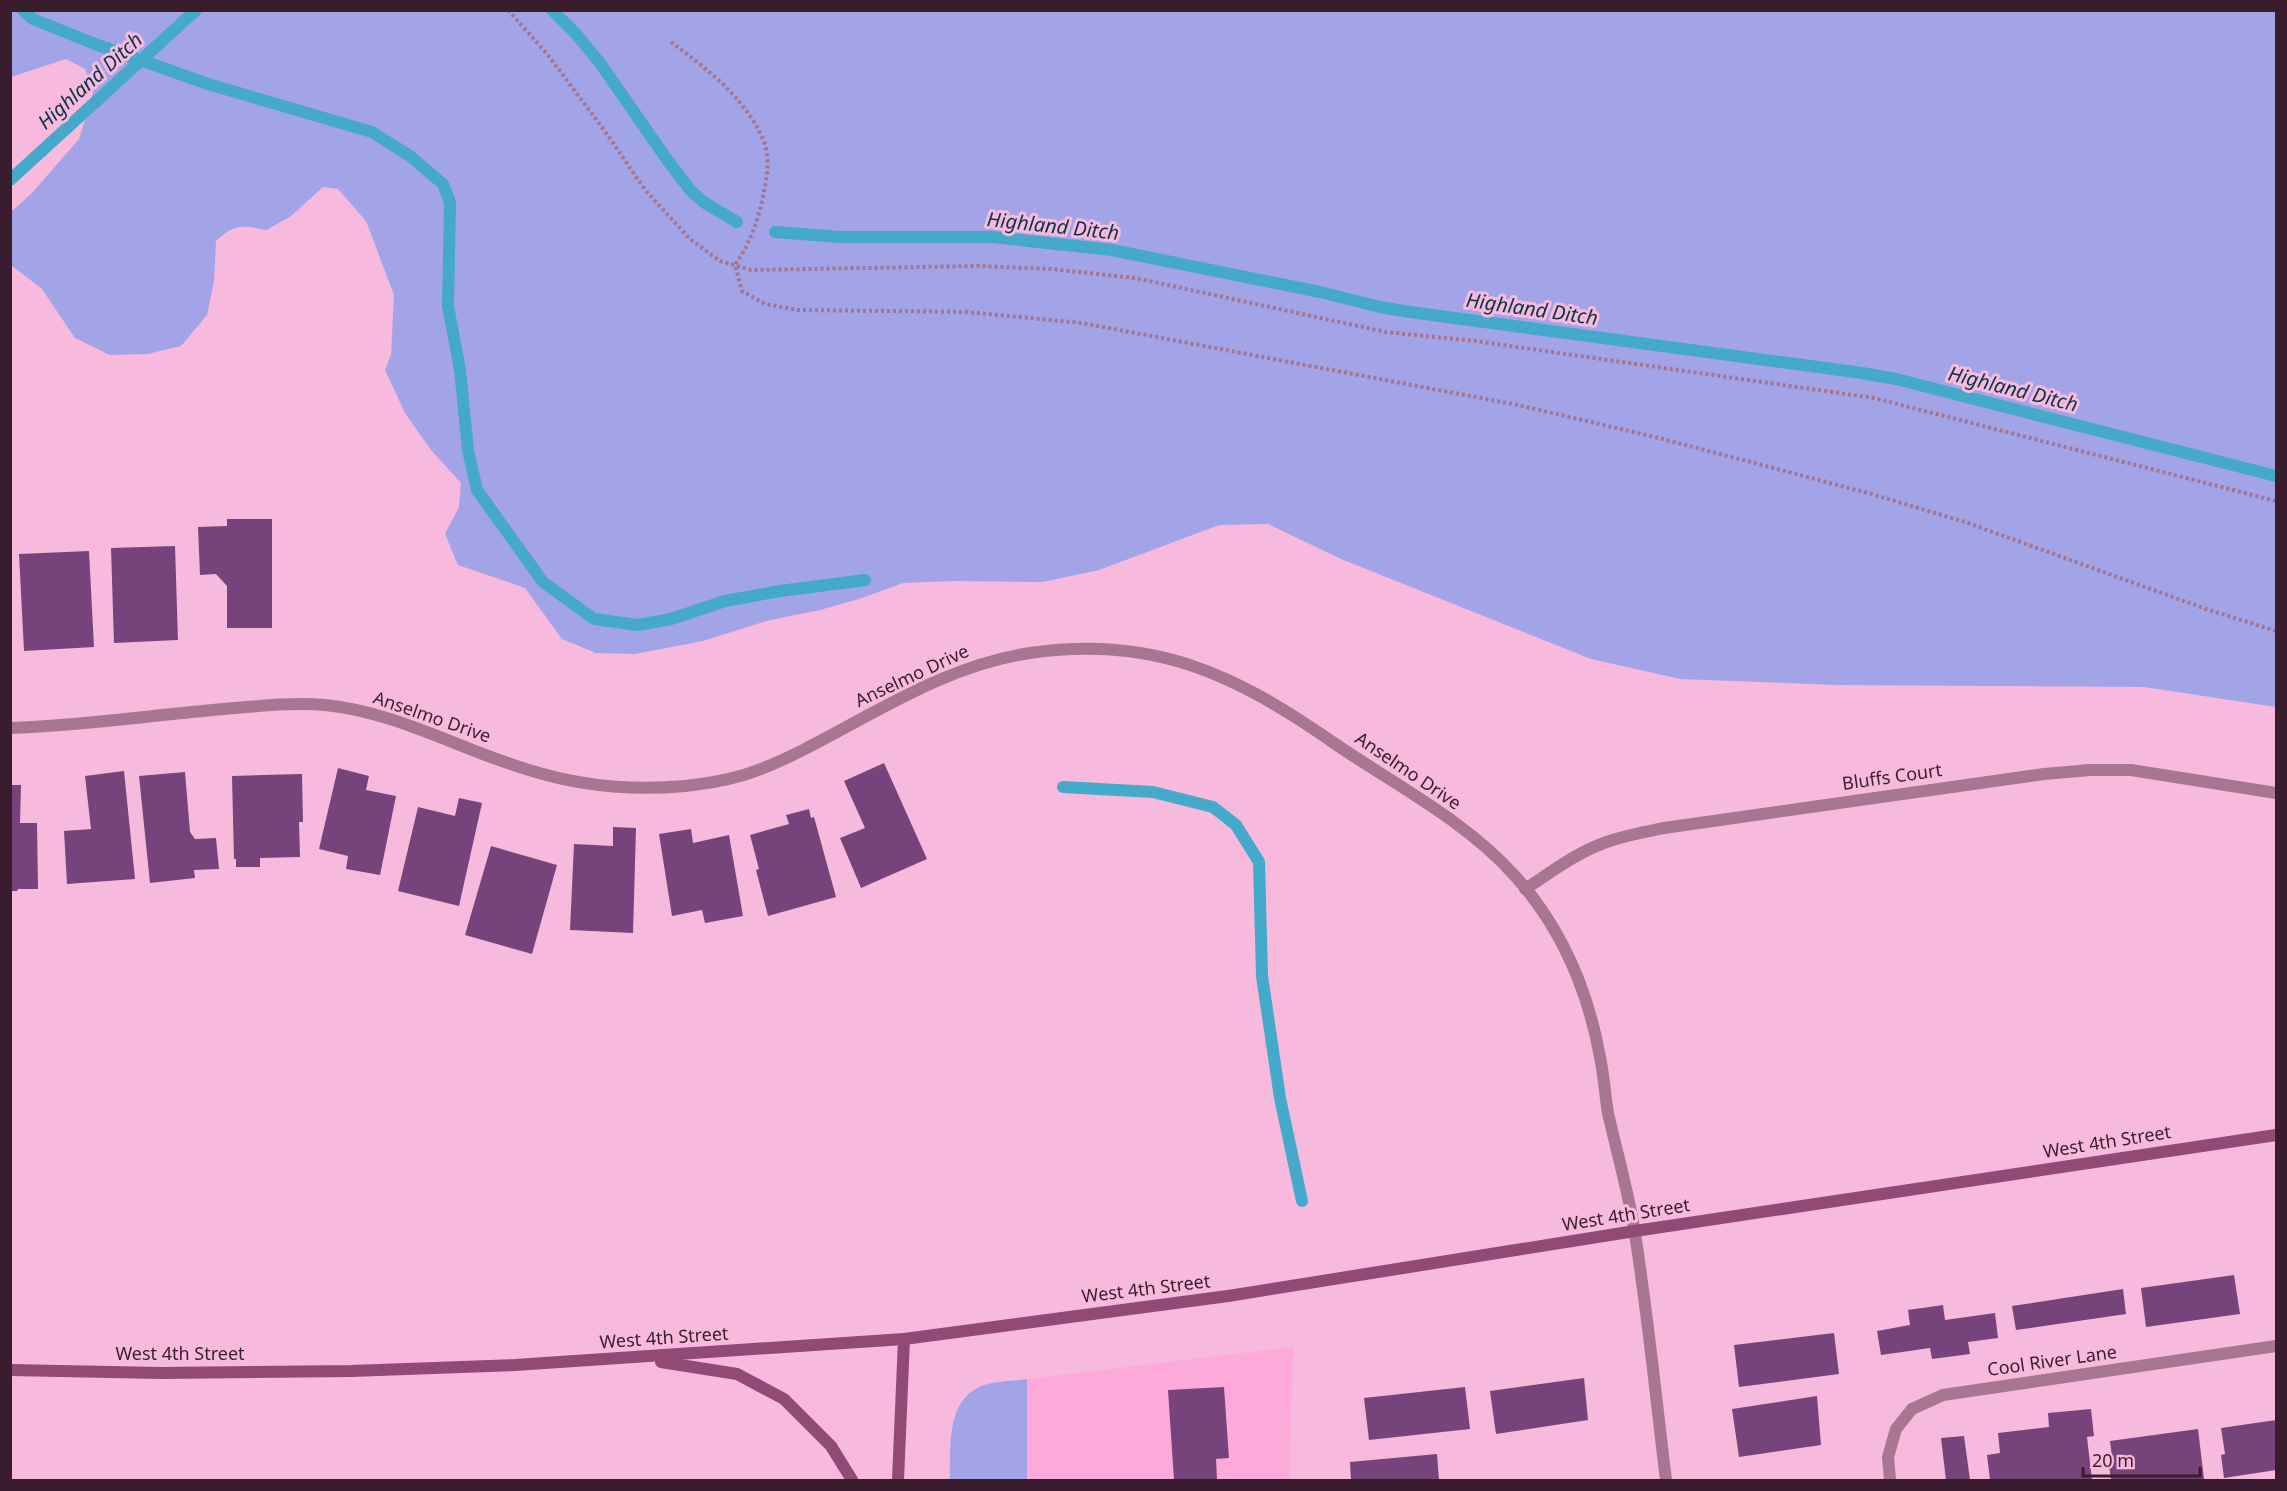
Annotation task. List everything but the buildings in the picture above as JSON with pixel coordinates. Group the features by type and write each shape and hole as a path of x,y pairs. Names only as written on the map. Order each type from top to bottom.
{"main road":[{"name":"West 4th Street","path":"10,1370 351,1371 636,1358 904,1339 1228,1296 1635,1231 2277,1135"},
{"path":"897,1480 904,1339"},
{"path":"636,1358 737,1374 784,1399 831,1446 852,1480"}],"street":[{"name":"Anselmo Drive","path":"10,728 268,705 322,705 368,712 529,770 588,785 644,789 739,777 776,763 937,680 983,662 1029,653 1078,648 1132,650 1186,663 1234,682 1285,708 1455,823 1492,852 1526,889 1547,918 1569,957 1588,1003 1600,1058 1607,1107 1635,1231"},
{"name":"Bluffs Court","path":"1526,889 1602,843 1630,835 1664,828 2044,774 2090,770 2131,770 2277,793"},
{"path":"1635,1231 1666,1480"},
{"name":"Cool River Lane","path":"1890,1480 1888,1457 1896,1429 1912,1409 1943,1395 2277,1346"}],"path":[{"path":"508,10 548,55 646,191 690,239 720,261 751,270 978,266 1051,269 1135,278 1386,332 1474,341 1874,398 2277,501"},
{"path":"671,42 708,70 746,110 765,144 768,172 760,212 746,249 735,265 742,291 765,304 798,310 967,312 1082,323 1518,405 1659,438 1868,493 1965,522 2206,609 2277,631"}],"shaded area":[{"path":"11,10 2276,11 2276,707 2144,687 1838,685 1680,679 1591,659 1341,559 1268,524 1219,525 1099,570 1043,582 903,583 859,599 766,621 703,641 635,654 596,653 562,639 525,588 458,565 445,534 459,507 461,483 431,450 405,413 385,370 391,355 394,295 366,221 338,189 323,187 290,217 266,230 239,227 228,231 216,241 214,281 207,315 181,346 148,354 110,355 75,338 42,289 11,265 11,212 32,193 79,139 93,93 85,69 66,59 11,77"},
{"path":"1293,1347 1289,1480 1027,1480 1027,1379"},
{"path":"1027,1379 1027,1480 950,1480 953,1425 962,1401 971,1392 984,1385"}],"waterway":[{"path":"23,10 33,19 95,44 208,84 372,132 410,156 443,184 450,202 448,306 460,370 468,450 477,490 543,582 594,619 638,625 671,619 725,601 865,580"},
{"name":"Highland Ditch","path":"10,180 196,10"},
{"name":"Highland Ditch","path":"552,10 600,63 691,191 705,203 737,222"},
{"name":"Highland Ditch","path":"775,232 840,237 992,237 1112,250 1410,312 1896,379 2276,476"},
{"path":"1063,787 1153,792 1213,807 1236,825 1259,862 1262,976 1280,1098 1302,1201"}]}
